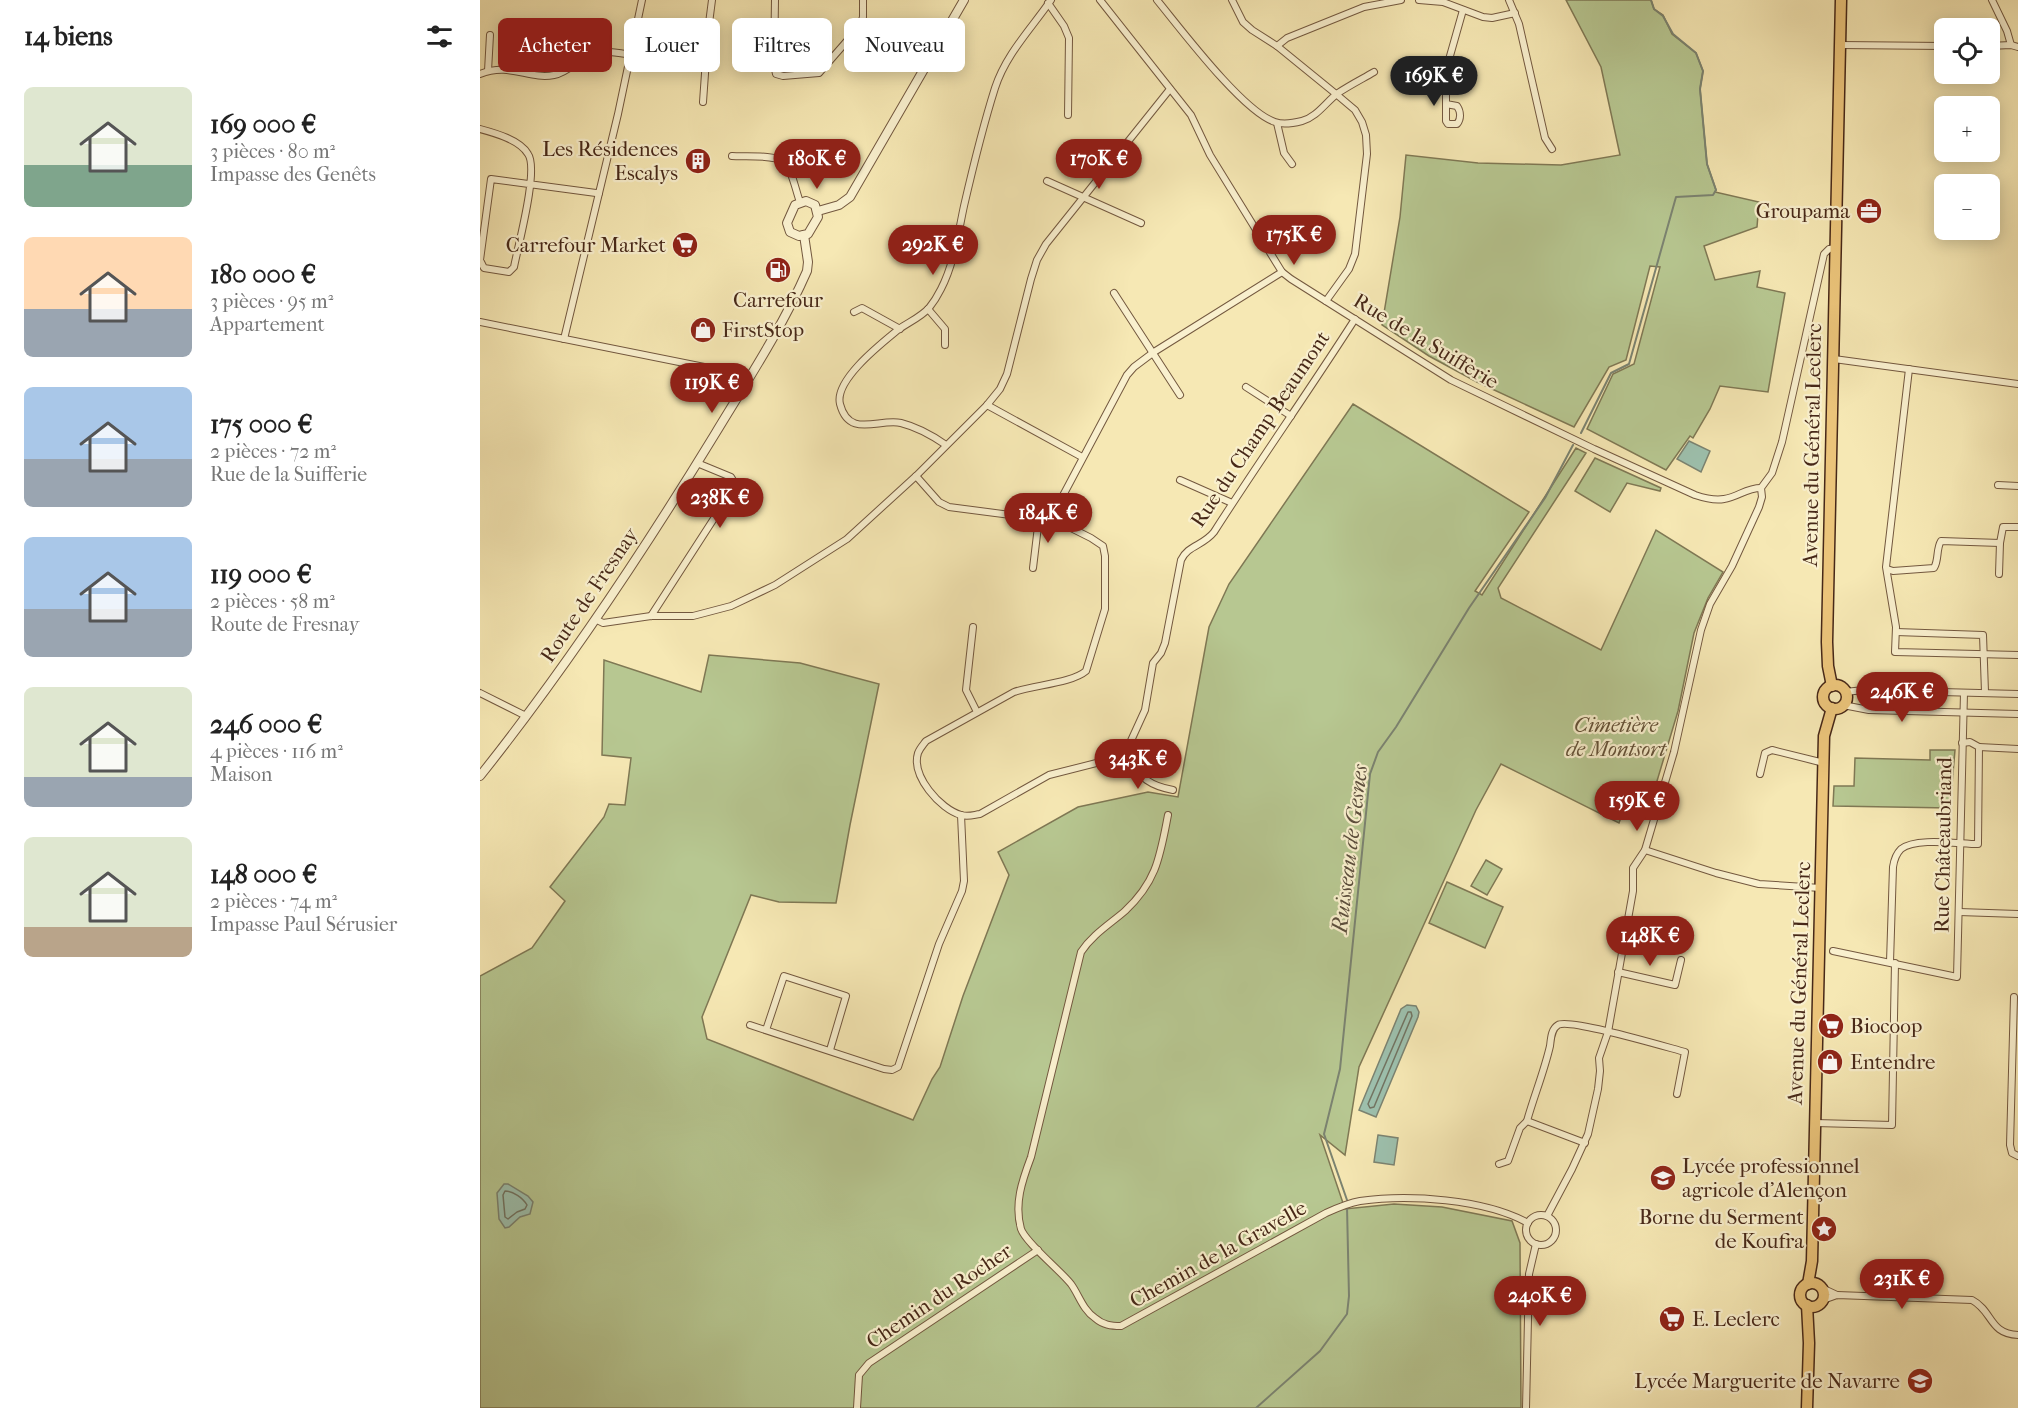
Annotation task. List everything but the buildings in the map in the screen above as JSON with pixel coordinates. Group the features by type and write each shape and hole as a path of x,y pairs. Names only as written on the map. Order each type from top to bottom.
{"main road":[{"name":"Avenue du Général Leclerc","path":"1833,686 1828,666 1827,642 1840,0"},
{"path":"1833,686 1842,688 1845,692 1843,705 1832,708 1826,705 1823,695 1826,689 1833,686"},
{"name":"Avenue du Général Leclerc","path":"1816,1286 1812,1261 1814,1123 1824,736 1832,708"},
{"path":"1807,1408 1809,1343 1816,1304 1824,1295 1816,1286 1803,1288 1801,1296 1816,1304"}],"street":[{"path":"638,18 642,0"},
{"path":"703,102 712,0"},
{"path":"776,0 774,65 776,74 783,76 819,73 860,26 863,17 863,0"},
{"path":"818,211 838,205 850,197 964,0"},
{"name":"Rue de la Suifferie","path":"1100,0 1191,115 1210,155 1282,272 1451,380 1695,495 1724,499 1752,488 1761,488"},
{"path":"1157,0 1222,78 1246,102 1277,123 1291,123 1310,118 1336,94 1374,72"},
{"path":"1232,0 1243,22 1277,46 1336,94 1355,110 1362,122 1366,135 1367,154 1355,254 1349,269 1326,301"},
{"path":"1277,46 1287,38 1364,7 1401,0"},
{"path":"1419,0 1443,2 1492,18 1515,13"},
{"path":"1509,0 1515,13 1545,138 1552,149"},
{"path":"1992,0 2015,46"},
{"path":"946,445 928,434 901,423 886,422 869,426 854,423 844,415 839,401 843,384 857,367 900,329 928,309 941,289 951,265 965,200 995,87 1010,55 1049,2 1069,38 1068,115"},
{"path":"1446,104 1446,70 1463,10"},
{"path":"488,71 490,36"},
{"path":"1840,45 1934,46"},
{"path":"480,74 498,71"},
{"path":"530,72 554,75 564,72"},
{"path":"564,339 627,72"},
{"path":"596,619 603,623 651,616 693,616 730,606 775,585 847,539 916,476 1000,389 1007,374 1037,260 1054,233 1170,89"},
{"path":"1277,123 1284,153 1292,164"},
{"path":"480,129 490,131 522,146 530,155 532,165 531,184 514,267 509,272 484,268 480,260 491,179 531,184 599,193"},
{"path":"732,156 776,158 784,162 790,171 800,202"},
{"path":"1047,181 1141,223"},
{"path":"800,202 811,202 818,211 818,217 808,234 799,236 790,232 787,223 795,205 800,202"},
{"name":"Route de Fresnay","path":"480,776 596,619 654,533 749,378 807,271 804,236"},
{"path":"1547,1216 1585,1143 1598,1089 1599,1058 1608,1032 1633,891 1633,868 1645,850 1674,752 1701,630 1710,604 1732,566 1759,507 1762,497 1761,488 1772,473 1782,442 1824,254 1829,249 1836,248"},
{"path":"1050,520 1127,375 1134,367 1154,352 1282,272"},
{"path":"1114,293 1180,395"},
{"path":"854,312 862,308 900,329"},
{"path":"928,309 945,329 945,345"},
{"name":"Rue du Champ Beaumont","path":"1124,756 1145,710 1153,663 1165,643 1184,554 1190,548 1206,541 1355,319"},
{"path":"480,322 744,375 749,378"},
{"path":"1834,359 2018,384"},
{"path":"1910,369 1887,569 1896,632 1895,652 2018,655"},
{"path":"1246,387 1291,417"},
{"path":"987,405 1082,457"},
{"path":"651,616 724,503 734,483 731,477 697,463"},
{"path":"916,476 939,502 949,507 1057,521 1102,546 1105,556 1105,609 1086,671 1080,676 1030,686 1014,692 926,741 919,751 918,768 921,777 936,797 949,810 961,815 980,814 1059,771 1124,756 1143,779 1155,787 1173,790"},
{"path":"1180,480 1232,503"},
{"path":"1998,485 2018,486"},
{"path":"1034,568 1039,518"},
{"path":"1999,574 2003,527 2018,527"},
{"path":"1887,569 1893,571 1934,568 1941,542 2000,543"},
{"path":"973,627 966,690 977,712"},
{"path":"1896,632 1983,635 1985,692"},
{"path":"1845,692 1864,690 2018,694"},
{"path":"480,693 526,716"},
{"name":"Rue Châteaubriand","path":"1893,962 1957,977 1964,693"},
{"path":"1843,705 1869,710 2018,714"},
{"path":"1962,743 1970,742 1979,747 2018,749"},
{"path":"1814,1123 1892,1125 1893,867 1895,857 1901,849 1917,842 1978,844 1979,747"},
{"path":"1760,774 1764,753 1772,750 1824,763"},
{"path":"750,1025 884,1069 892,1070 898,1067 939,944 962,891 964,880 961,815"},
{"name":"Chemin de la Gravelle","path":"1168,815 1158,864 1146,889 1125,911 1091,939 1081,952 1020,1189 1017,1208 1022,1232 1072,1285 1087,1311 1095,1319 1109,1326 1121,1326 1344,1205 1360,1201 1432,1198 1516,1216 1528,1223"},
{"path":"1645,850 1759,884 1821,888"},
{"path":"1959,912 2018,914"},
{"path":"1833,951 1893,962"},
{"path":"1618,972 1675,985 1681,960"},
{"path":"766,1030 784,976 846,996 830,1050"},
{"path":"2014,997 2015,1074 2010,1145 2012,1153 2018,1156"},
{"path":"1499,1164 1508,1161 1520,1128 1527,1121 1546,1065 1553,1031 1557,1025 1565,1023 1588,1027 1685,1052 1677,1094"},
{"path":"1527,1121 1585,1143"},
{"path":"1534,1216 1547,1216 1555,1226 1554,1235 1545,1244 1536,1244 1527,1235 1528,1223 1534,1216"},
{"path":"1526,1408 1529,1274 1536,1244"},
{"name":"Chemin du Rocher","path":"857,1408 859,1376 869,1363 1038,1250"},
{"path":"1816,1286 1837,1295 1972,1300 1980,1304 2000,1330 2007,1334 2018,1335"},
{"path":"1816,1304 1837,1295"}],"green space":[{"path":"1566,0 1651,0 1654,9 1663,15 1672,34 1696,53 1703,71 1700,89 1707,164 1715,192 1759,202 1757,227 1704,246 1715,280 1760,271 1757,287 1785,293 1768,392 1720,386 1693,438 1690,436 1666,470 1587,429 1613,374 1634,364 1660,267 1650,266 1626,360 1609,367 1574,427 1477,382 1429,356 1382,325 1400,217 1406,155 1478,163 1561,165 1620,155 1601,67"},
{"name":"Cimetière de Montsort","path":"1353,404 1529,512 1475,591 1482,595 1576,448 1586,453 1498,588 1501,598 1601,650 1656,530 1723,572 1708,598 1694,633 1678,711 1648,811 1626,803 1619,823 1501,764 1476,810 1359,1067 1345,1155 1320,1135 1345,1209 1394,1204 1442,1207 1512,1221 1520,1243 1521,1408 480,1408 480,976 532,948 565,901 550,887 604,817 609,804 625,805 631,758 602,755 604,660 701,692 709,655 800,663 879,684 836,903 779,902 751,895 702,1017 707,1039 913,1120 940,1067 963,996 1009,875 998,852 1078,807 1148,792 1178,797 1209,627 1229,584"},
{"path":"1595,458 1661,488 1660,491 1627,483 1610,512 1575,491"},
{"path":"1930,750 1955,750 1950,808 1833,806 1834,786 1854,786 1855,758 1930,760"},
{"path":"1486,860 1502,869 1487,895 1471,886"},
{"path":"1447,882 1503,907 1485,948 1429,923"}],"water":[{"path":"1689,441 1710,451 1701,472 1677,459"},
{"path":"1407,1005 1416,1006 1419,1012 1418,1017 1376,1117 1359,1110 1401,1009"},
{"path":"1378,1135 1398,1138 1394,1165 1374,1162"},
{"path":"504,1184 528,1196 533,1202 530,1214 520,1217 505,1228 499,1219 497,1193"}],"waterway":[{"name":"Ruisseau de Gesnes","path":"1581,433 1611,373 1629,364 1676,197 1713,195 1716,190 1707,164 1700,89 1703,71 1696,53 1673,34 1663,16 1654,9 1651,0"},
{"name":"Ruisseau de Gesnes","path":"1347,1200 1324,1134 1340,1069 1370,774 1378,752 1396,727 1469,608 1545,498 1573,445"},
{"name":"Ruisseau de Gesnes","path":"1256,1408 1320,1351 1347,1314 1349,1296 1347,1207"}],"place":[{"name":"Les Résidences Escalys","path":"698,161"},
{"name":"Groupama","path":"1869,211"},
{"name":"Carrefour Market","path":"685,245"},
{"name":"Carrefour","path":"778,270"},
{"name":"FirstStop","path":"703,330"},
{"name":"Biocoop","path":"1831,1026"},
{"name":"Entendre","path":"1830,1062"},
{"name":"Lycée professionnel agricole d'Alençon","path":"1663,1178"},
{"name":"Borne du Serment de Koufra","path":"1824,1229"},
{"name":"E. Leclerc","path":"1672,1319"},
{"name":"Lycée Marguerite de Navarre","path":"1920,1381"}]}
